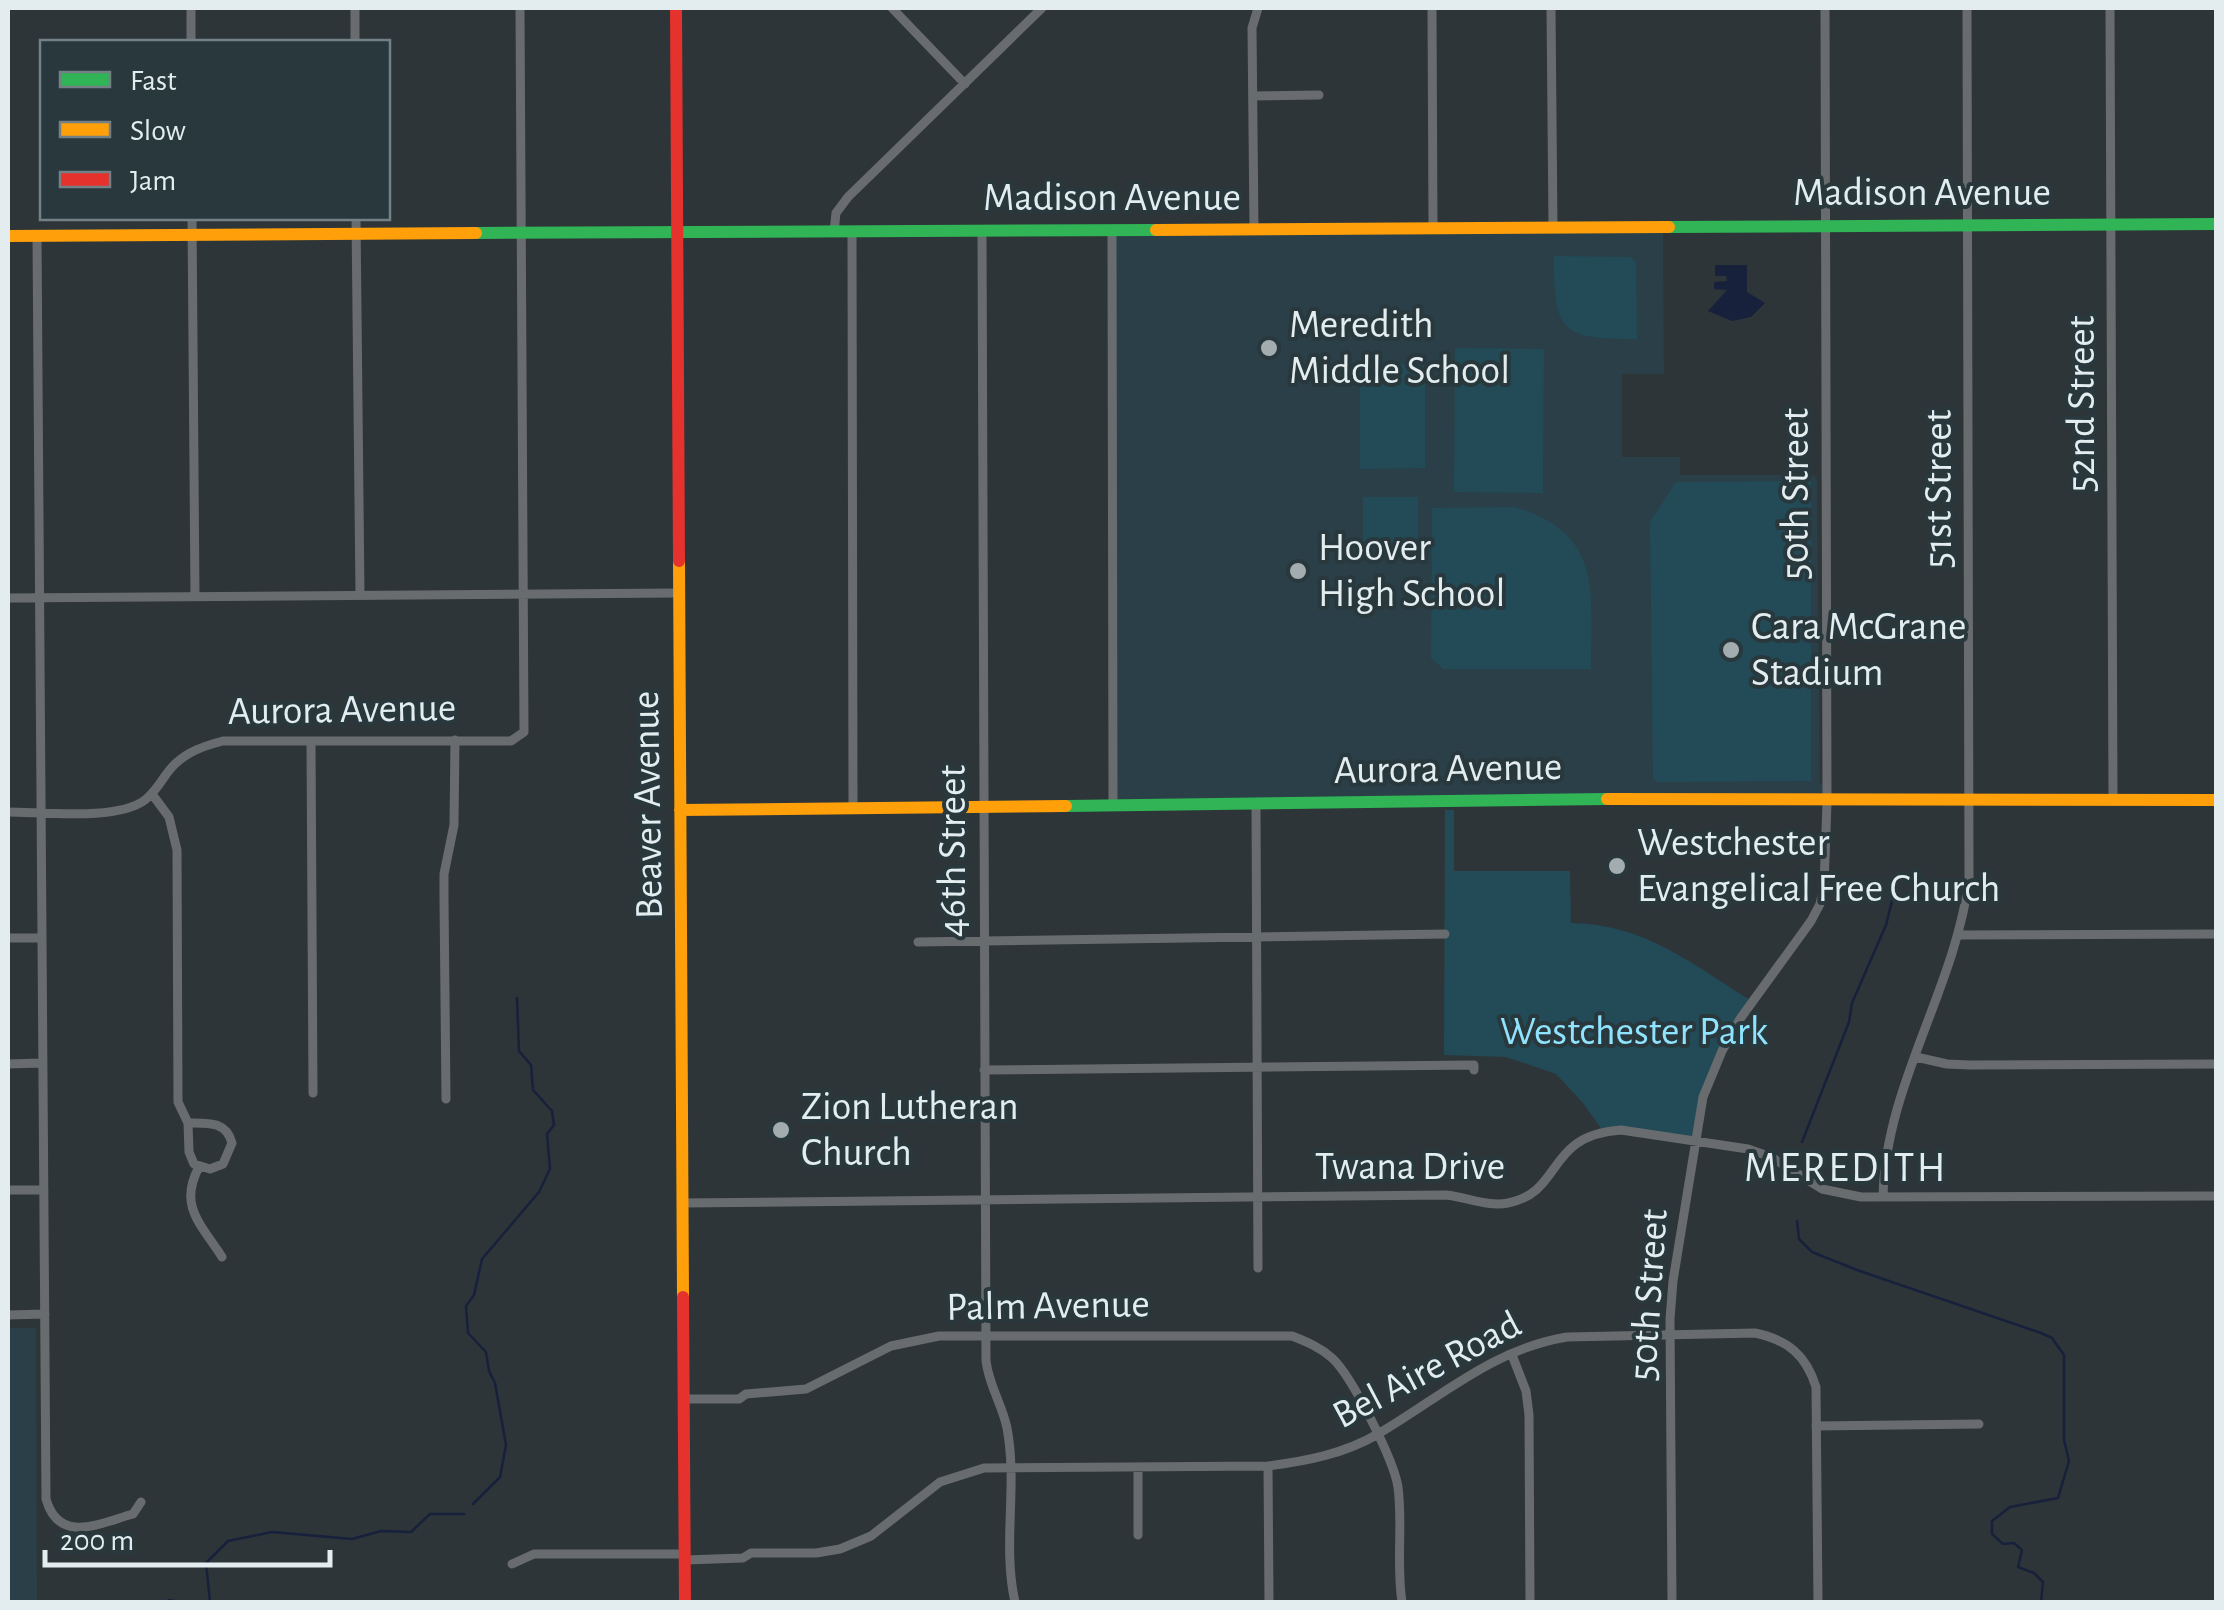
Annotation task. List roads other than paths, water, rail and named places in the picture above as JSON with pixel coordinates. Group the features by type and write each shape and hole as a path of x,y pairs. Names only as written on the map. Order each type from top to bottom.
{"street":[{"path":"191,8 191,40"},
{"path":"355,8 355,40"},
{"path":"520,8 524,594"},
{"name":"Beaver Avenue","path":"676,8 685,1602"},
{"path":"892,8 964,84"},
{"path":"834,232 840,206 1042,8"},
{"path":"1254,230 1252,28 1258,8"},
{"path":"1432,8 1433,228"},
{"path":"1551,8 1552,228"},
{"name":"50th Street","path":"1672,1602 1673,1281 1703,1097 1722,1052 1820,904 1824,886 1825,8"},
{"name":"51st Street","path":"1883,1197 1886,1145 1893,1116 1959,935 1969,879 1967,8"},
{"name":"52nd Street","path":"2110,8 2114,800"},
{"path":"1253,96 1319,94"},
{"path":"192,220 194,596"},
{"path":"356,220 360,596"},
{"name":"Madison Avenue","path":"8,236 2216,224"},
{"path":"1112,230 1113,805"},
{"name":"46th Street","path":"982,231 987,1334 989,1383 1007,1426 1009,1568 1015,1602"},
{"path":"852,232 853,808"},
{"path":"37,236 46,1499 61,1523 80,1528 133,1514 140,1502"},
{"path":"8,598 678,593"},
{"name":"Aurora Avenue","path":"8,812 122,810 152,794 179,760 200,747 223,741 511,741 521,736 525,722 524,594"},
{"path":"311,740 313,1093"},
{"path":"446,1098 444,874 454,825 455,740"},
{"path":"152,794 169,817 176,850 180,1110 188,1123 189,1152 200,1167 210,1169 223,1164 232,1144 220,1125 188,1123"},
{"name":"Aurora Avenue","path":"680,810 1707,799 2216,800"},
{"path":"1256,804 1258,1268"},
{"path":"918,942 1445,934"},
{"path":"1959,935 2216,934"},
{"path":"8,938 41,938"},
{"path":"1916,1057 1958,1065 2216,1064"},
{"path":"8,1064 42,1063"},
{"path":"984,1070 1474,1065 1474,1070"},
{"name":"Twana Drive","path":"683,1204 1446,1195 1507,1204 1540,1186 1570,1147 1591,1134 1621,1130 1748,1149 1771,1157 1801,1178 1835,1193 1883,1197 2216,1196"},
{"path":"200,1167 189,1190 191,1208 222,1257"},
{"path":"8,1190 44,1190"},
{"path":"8,1315 45,1314"},
{"name":"Palm Avenue","path":"684,1399 739,1400 746,1394 806,1389 865,1358 914,1339 987,1334 1292,1336 1317,1346 1335,1360 1394,1468 1398,1484 1402,1602"},
{"name":"Bel Aire Road","path":"512,1564 534,1554 743,1558 752,1554 816,1554 871,1536 894,1521 915,1499 965,1471 1009,1467 1268,1466 1309,1461 1376,1435 1499,1358 1537,1342 1567,1337 1756,1334 1785,1343 1800,1354 1810,1370 1816,1388 1816,1426"},
{"path":"1512,1355 1526,1391 1529,1416 1530,1602"},
{"path":"1818,1602 1816,1426 1978,1424"},
{"path":"1268,1466 1269,1602"},
{"path":"1138,1467 1138,1535"}],"waterway":[{"path":"1802,1142 1849,1022 1852,1003 1886,925 1896,885"},
{"path":"473,1504 500,1477 506,1445 495,1383 486,1352 468,1333 466,1306 474,1295 482,1259 539,1192 550,1169 547,1134 554,1125 552,1111 533,1090 531,1065 519,1051 517,998"},
{"path":"1797,1221 1799,1239 1812,1252 2041,1333 2052,1338 2064,1355 2064,1440 2069,1461 2058,1498 2010,1507 1992,1521 1992,1534 2003,1544 2014,1543 2022,1550 2018,1567 2034,1573 2043,1582 2041,1602"},
{"path":"210,1602 206,1563 228,1541 272,1532 352,1539 381,1531 411,1532 430,1514 464,1514"},
{"path":"166,1602 179,1602"}],"place":[{"name":"Meredith Middle School","path":"1269,348"},
{"name":"Hoover High School","path":"1298,571"},
{"name":"Cara McGrane Stadium","path":"1731,650"},
{"name":"Westchester Evangelical Free Church","path":"1617,866"},
{"name":"Zion Lutheran Church","path":"781,1130"}],"district":[{"name":"MEREDITH","path":"1846,1168"}],"park label":[{"name":"Westchester Park","path":"1634,1032"}]}
